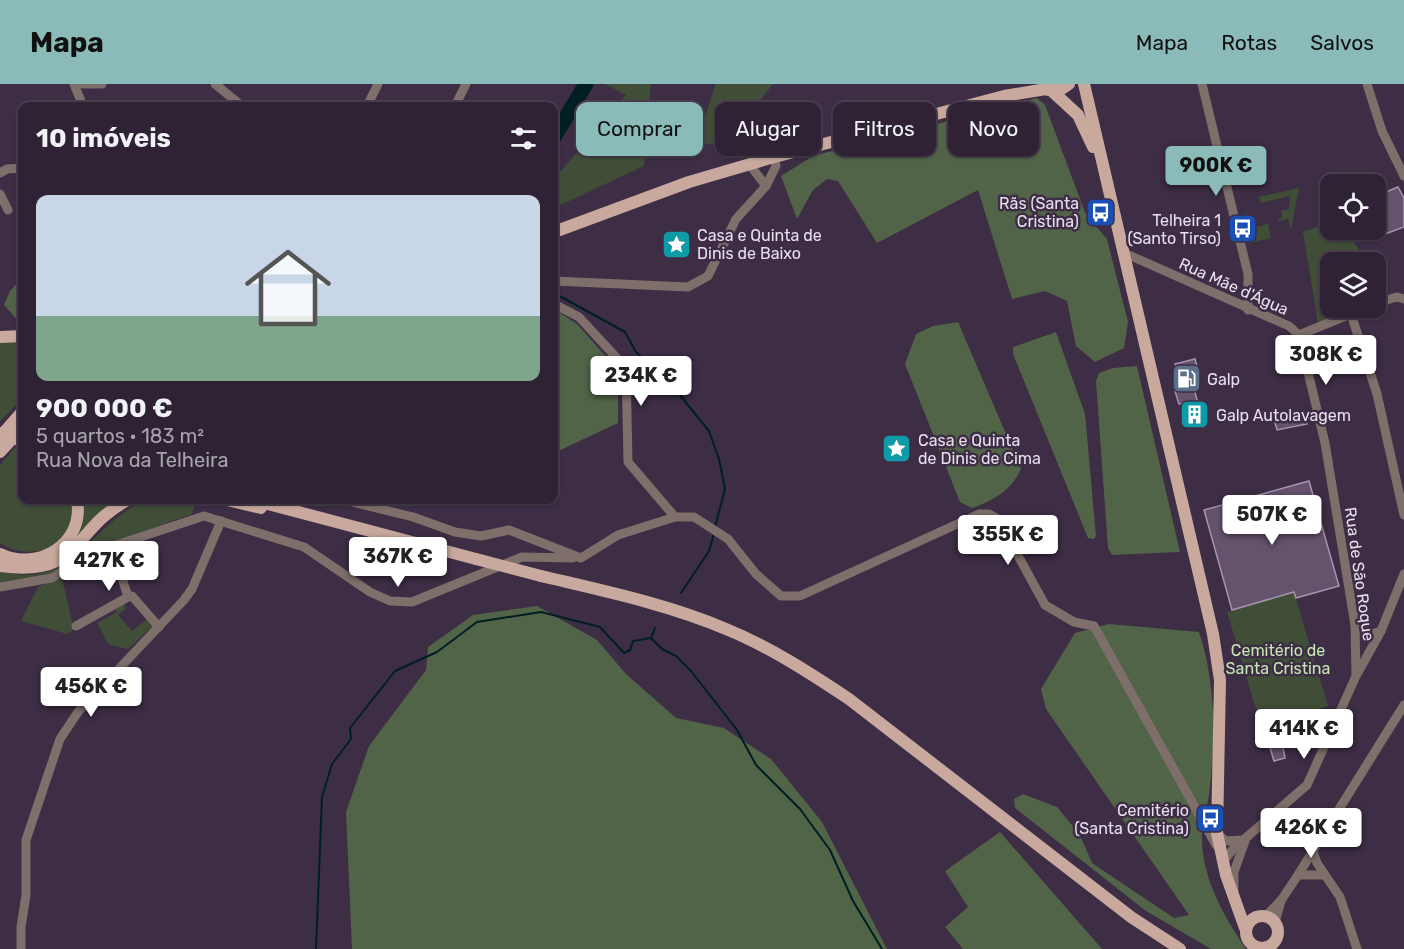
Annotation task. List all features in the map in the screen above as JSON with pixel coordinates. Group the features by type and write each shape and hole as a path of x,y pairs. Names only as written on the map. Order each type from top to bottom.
{"main road":[{"path":"1004,96 1020,84"},
{"path":"558,231 749,164 1004,96 1069,84"},
{"path":"1084,84 1213,634 1220,680 1217,833 1222,857 1249,943 1259,949 1274,946 1278,933 1265,918 1236,901"},
{"path":"1046,88 1078,115 1106,180"},
{"path":"0,337 18,336"},
{"path":"0,437 18,417"},
{"path":"0,452 18,432"},
{"path":"0,437 18,440"},
{"path":"0,437 18,446"},
{"path":"0,554 24,560 45,557 63,547 74,528 79,509 78,504"},
{"path":"0,566 25,570 40,569 55,563 69,554 120,504"},
{"path":"245,504 420,544"},
{"path":"269,504 634,598 692,616 762,646 849,699 1131,917 1180,949"},
{"path":"298,504 334,516 336,521"},
{"path":"1245,928 1265,918"}],"street":[{"path":"74,84 81,102"},
{"path":"83,84 102,84"},
{"path":"215,84 237,102"},
{"path":"369,102 378,84"},
{"path":"457,102 466,84"},
{"path":"1202,84 1248,274 1248,310"},
{"path":"1367,84 1375,115 1404,176"},
{"path":"558,281 688,287 708,276 736,219 766,186 776,166 774,157"},
{"path":"749,164 766,186"},
{"path":"0,173 7,169 18,168"},
{"path":"0,194 8,210"},
{"name":"Rua Mãe d'Água","path":"1122,252 1248,310 1289,326 1299,335 1341,318"},
{"path":"1386,300 1397,297 1404,299"},
{"path":"558,306 579,317 626,368 628,462 675,517"},
{"path":"1352,318 1377,394 1404,515"},
{"name":"Rua de São Roque","path":"1299,335 1320,414 1355,625 1356,676"},
{"path":"360,504 413,517 454,532 481,536 509,530 582,558"},
{"path":"0,587 52,578 89,554 195,517 221,521 304,547 370,592 390,601 412,602 522,558 582,558 618,535 675,517 694,517 728,538 756,574 781,596 800,596 979,514 989,514 998,519 1045,604 1074,622 1094,626 1222,857"},
{"path":"21,949 21,927 26,895 26,840 60,739 78,712 159,627 192,588 221,521"},
{"path":"112,546 134,595 159,627"},
{"path":"1222,857 1308,785 1356,676 1381,631 1404,574"},
{"path":"76,626 134,595"},
{"path":"1355,625 1371,634 1381,631"},
{"path":"1265,918 1282,899 1403,708"},
{"path":"1217,833 1226,841 1245,840"},
{"path":"1236,901 1234,872 1245,840"},
{"path":"1312,849 1314,858 1340,897 1357,949"},
{"path":"1222,857 1238,856"},
{"path":"1298,874 1324,875"}],"green space":[{"path":"605,84 651,84 649,102 620,102 626,95"},
{"path":"716,84 773,84 759,102 715,102 715,143 703,144 703,122"},
{"path":"1037,98 1045,105 1086,215 1107,239 1128,322 1124,348 1095,362 1076,346 1067,301 1045,291 1012,299 978,190 877,243 838,181 827,179 813,190 797,219 781,176 813,156 821,156 821,154 833,151 833,156 936,156 936,124 948,121 948,156 1039,156 1039,102 1022,102"},
{"path":"576,153 576,156 645,156 644,166 558,206 558,174"},
{"path":"1299,188 1291,230 1288,219 1279,221 1278,219 1282,217 1281,211 1289,209 1290,196 1261,203 1259,197"},
{"path":"1248,213 1252,228 1268,224 1271,238 1247,244 1240,215"},
{"path":"1320,226 1320,240 1353,240 1360,252 1320,252 1320,318 1331,318 1318,323 1303,232"},
{"path":"18,282 18,321 4,305 10,291"},
{"path":"558,312 577,324 618,370 618,423 558,451"},
{"path":"958,322 1021,469 1001,494 972,508 960,502 905,364 916,334 933,326"},
{"path":"1056,332 1085,414 1096,536 1094,539 1088,538 1013,354 1013,347"},
{"path":"18,339 18,403 0,421 0,340"},
{"path":"1137,366 1180,552 1112,555 1108,548 1096,381 1099,373 1113,368"},
{"path":"18,444 18,504 73,504 68,528 61,539 40,551 27,552 0,543 0,465"},
{"path":"84,504 116,504 63,552 76,534 82,521"},
{"path":"138,504 195,504 192,514 80,554 52,574 0,583 0,570 24,575 44,572 62,564 126,511"},
{"path":"62,578 74,630 67,634 21,621 38,587"},
{"name":"Cemitério de Santa Cristina","path":"1294,592 1328,706 1261,726 1227,612"},
{"path":"123,603 126,608 118,615 132,631 147,619 153,626 128,649 109,645 97,623 117,612 114,609"},
{"path":"537,606 597,640 626,674 676,718 724,728 771,759 822,822 887,949 352,949 346,812 369,746 426,670 428,647 473,615"},
{"path":"1109,624 1199,632 1209,671 1213,712 1213,754 1209,795 1202,830 1205,866 1222,910 1246,949 1211,949 1146,911 1015,808 1014,799 1023,794 1057,807 1080,835 1092,863 1174,918 1189,915 1046,709 1041,689 1075,633"},
{"path":"1000,832 1102,949 963,949 945,927 968,907 945,871"}],"building":[{"path":"1398,187 1404,198 1404,227 1386,234 1386,192"},
{"name":"Galp","path":"1195,359 1198,370 1189,372 1202,417 1190,420 1185,403 1179,404 1174,388 1184,386 1175,364"},
{"path":"1304,412 1307,424 1277,430 1274,419"},
{"path":"1309,481 1339,586 1296,598 1294,592 1232,610 1204,510"},
{"path":"1281,737 1285,758 1274,761 1268,741"}],"waterway":[{"path":"558,130 586,84"},
{"path":"558,295 625,332 636,352 671,384 709,431 719,459 725,489 715,527"},
{"path":"681,593 709,551 714,533"},
{"path":"316,949 322,797 332,764 351,739 350,728 395,671 437,652 477,622 541,612 600,627 624,653 630,650 633,641 651,638"},
{"path":"655,628 651,638 662,649 676,656 691,671 737,730 756,765 800,809 830,850 853,901 882,949"}],"place":[{"name":"Rãs (Santa Cristina)","path":"1100,212"},
{"name":"Telheira 1 (Santo Tirso)","path":"1242,229"},
{"name":"Casa e Quinta de Dinis de Baixo","path":"676,244"},
{"name":"Galp","path":"1186,379"},
{"name":"Galp Autolavagem","path":"1195,415"},
{"name":"Casa e Quinta de Dinis de Cima","path":"897,449"},
{"name":"Cemitério (Santa Cristina)","path":"1210,819"}]}
